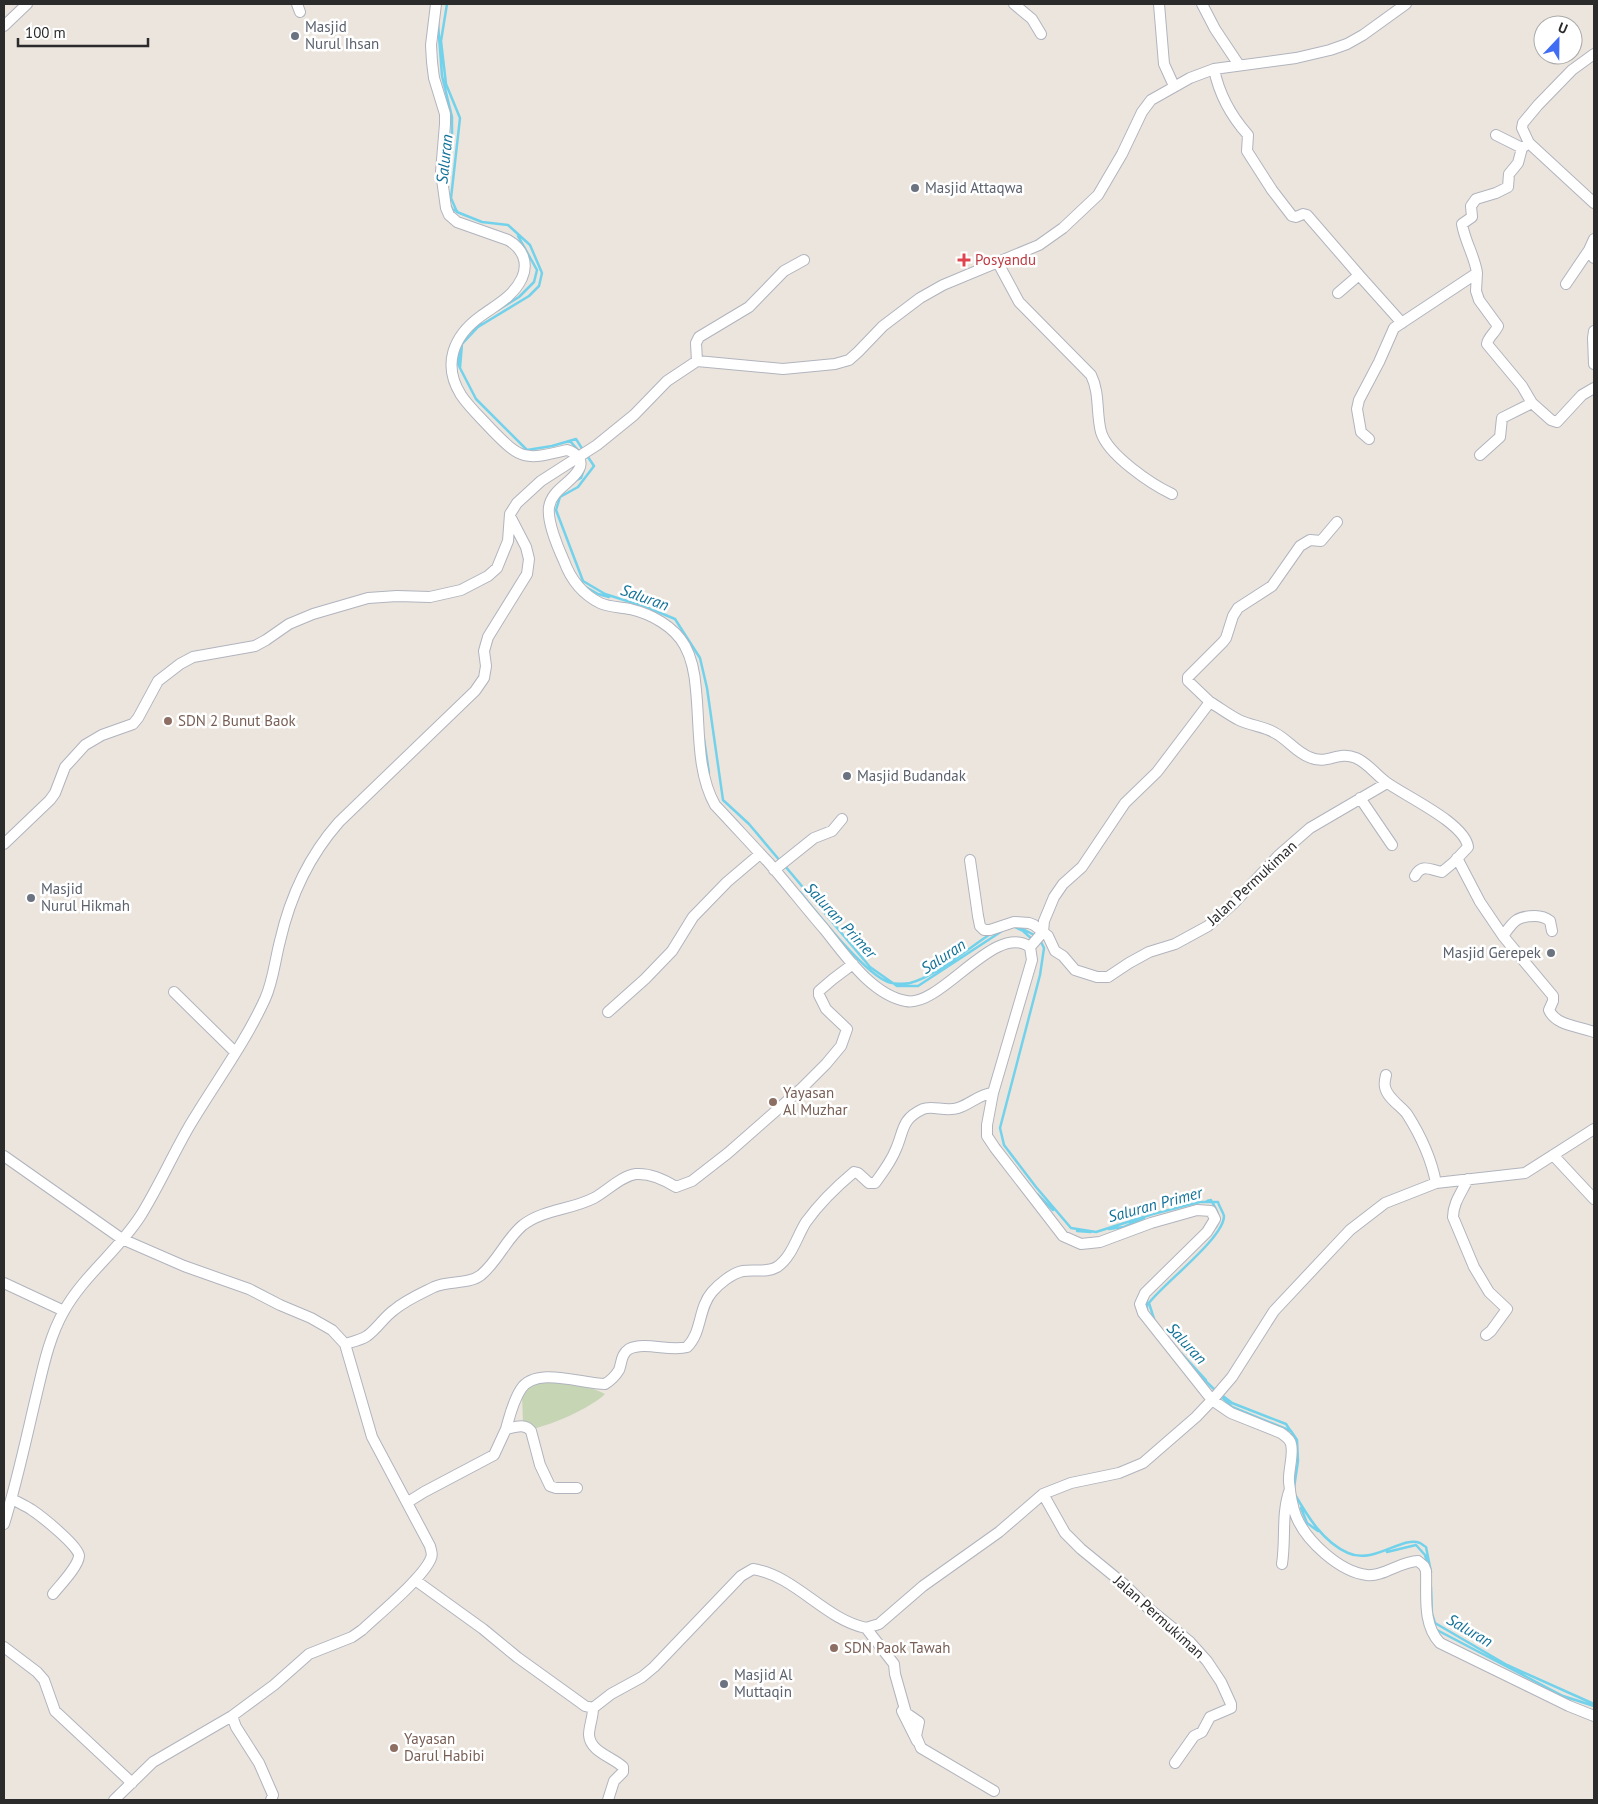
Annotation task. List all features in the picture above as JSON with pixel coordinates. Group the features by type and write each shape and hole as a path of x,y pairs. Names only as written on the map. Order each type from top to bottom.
{"street":[{"path":"4,26 27,4"},
{"path":"436,4 431,45 434,78 445,114 446,124 441,172 446,208 449,215 457,222 508,240 514,244 523,254 525,265 522,278 512,292 501,303 471,323 462,334 452,355 453,380 461,396 501,440 516,452 531,458 567,450 580,456 581,462 578,471 557,491 548,509 568,573 578,588 601,604 632,610 652,617 671,629 685,646 690,656 695,677 701,755 710,795 715,805 760,854 779,866 853,964 880,990 906,1002 921,1000 997,947 1018,941 1031,946"},
{"path":"1014,4 1032,19 1041,34"},
{"path":"1159,4 1164,64 1174,86"},
{"path":"1202,4 1215,29 1240,65"},
{"path":"4,844 55,794 65,767 85,745 102,735 133,724 158,681 180,664 200,656 255,646 289,624 313,614 368,598 430,596 461,590 488,576 497,568 508,541 510,514 517,503 541,481 597,445 634,415 667,381 697,361 783,369 835,364 849,360 883,326 920,298 943,285 1039,246 1079,215 1098,195 1113,171 1136,121 1152,100 1174,86 1214,69 1296,58 1347,44 1363,35 1406,4"},
{"path":"1594,54 1572,70 1523,123 1522,128 1526,145 1518,162 1509,174 1508,187 1496,194 1476,199 1472,206 1472,217 1462,224 1467,244 1476,265 1476,291 1479,300 1498,326 1488,339 1487,344 1522,386 1532,403 1557,422 1582,394 1594,388"},
{"path":"1214,69 1217,84 1229,108 1239,125 1248,135 1247,150 1272,190 1292,216 1307,215 1402,322"},
{"path":"1496,135 1526,145 1594,203"},
{"path":"1566,284 1591,254 1594,239"},
{"path":"697,361 696,343 699,337 749,306 784,271 804,260"},
{"path":"998,263 1019,302 1090,375 1095,384 1101,431 1108,446 1147,480 1172,494"},
{"path":"1369,439 1361,432 1356,410 1390,334 1402,322 1477,273"},
{"path":"1338,292 1359,275"},
{"path":"1594,332 1594,364"},
{"path":"1480,455 1500,438 1502,418 1532,403"},
{"path":"4,1524 12,1499 44,1363 64,1311 91,1274 140,1216 189,1127 250,1029 266,997 291,904 300,882 325,838 475,691 484,678 486,666 484,651 488,638 527,574 529,559 526,547 510,514"},
{"path":"1336,522 1321,541 1310,540 1300,546 1272,586 1238,608 1223,642 1188,677 1188,681 1210,702 1240,721 1275,732 1306,756 1321,762 1341,755 1356,758 1369,766 1387,783 1445,818 1468,845 1442,872 1426,867 1419,870 1415,876"},
{"path":"1210,702 1157,772 1125,803 1101,836 1082,867 1063,884 1054,897 1044,921 1042,934 1031,946 1032,960 1030,970 993,1093 986,1126 987,1136 1063,1236 1081,1244 1100,1242 1151,1223 1190,1212 1208,1209 1213,1213 1215,1219 1207,1232 1145,1293 1140,1304 1143,1313 1213,1399 1231,1413 1287,1437 1292,1444 1290,1488 1296,1516 1304,1529 1325,1554 1353,1572 1370,1575 1410,1561 1418,1561 1424,1566 1426,1571 1430,1629 1440,1643 1569,1706 1594,1716"},
{"name":"Jalan Permukiman","path":"970,860 980,926 984,930 1022,921 1034,925 1051,941 1055,951 1063,956 1075,970 1097,977 1108,977 1149,952 1175,944 1208,926 1235,902 1279,855 1310,828 1387,783"},
{"path":"1360,798 1392,845"},
{"path":"779,866 814,838 832,831 842,819"},
{"path":"608,1012 660,965 672,951 693,917 727,882 760,854"},
{"path":"1456,858 1480,902 1503,936 1553,996 1549,1010 1555,1019 1594,1032"},
{"path":"1503,936 1516,920 1524,916 1541,916 1548,919 1552,931"},
{"path":"346,1344 366,1336 406,1301 442,1283 473,1279 481,1275 516,1232 525,1224 547,1212 582,1204 627,1177 636,1174 652,1176 676,1187 692,1181 728,1153 802,1088 841,1046 847,1030 826,1009 819,992 833,978 853,964"},
{"path":"174,992 235,1052"},
{"path":"1386,1075 1385,1087 1388,1093 1406,1113 1426,1147 1432,1162 1436,1183"},
{"path":"408,1502 494,1455 506,1429 516,1398 522,1387 529,1380 548,1377 605,1384 610,1381 618,1370 624,1354 630,1349 666,1346 677,1349 687,1347 694,1337 705,1301 712,1292 737,1272 772,1269 781,1263 794,1245 805,1223 839,1184 854,1172 858,1173 869,1183 875,1183 897,1148 900,1132 908,1119 924,1108 946,1111 957,1108 983,1094 993,1093"},
{"path":"864,1628 878,1624 923,1586 999,1532 1043,1494 1070,1483 1119,1473 1143,1463 1196,1417 1232,1377 1274,1311 1350,1230 1385,1203 1436,1183 1525,1173 1594,1129"},
{"path":"1553,1155 1594,1199"},
{"path":"4,1156 122,1239 184,1266 249,1289 332,1330 346,1344 372,1437 408,1502 430,1546 432,1554 431,1559 415,1580 357,1634 309,1654 274,1685 232,1716 153,1762 114,1800"},
{"path":"1468,1179 1453,1209 1453,1217 1474,1267 1489,1292 1507,1309 1491,1332 1486,1334"},
{"path":"4,1283 64,1311"},
{"path":"506,1429 523,1426 530,1429 540,1465 550,1486 556,1488 577,1488"},
{"path":"1282,1564 1284,1509 1290,1488"},
{"name":"Jalan Permukiman","path":"1043,1494 1065,1533 1081,1549 1125,1585 1148,1608 1190,1642 1207,1661 1221,1682 1231,1708 1210,1717 1202,1732 1194,1736 1175,1763"},
{"path":"12,1499 34,1511 71,1542 79,1552 80,1558 53,1594"},
{"path":"415,1580 525,1663 574,1698 592,1707 598,1706 611,1694 642,1677 654,1667 742,1576 753,1569 777,1577 843,1620 864,1628 894,1664 906,1713 919,1722 916,1736 921,1748 992,1792"},
{"path":"4,1647 37,1672 44,1680 55,1711 132,1783"},
{"path":"592,1707 586,1741 616,1768 603,1800"},
{"path":"592,1707 593,1715 589,1731 591,1745 623,1767 622,1772 614,1780 608,1800"},
{"path":"232,1716 236,1728 265,1775 273,1795 271,1800"}],"green space":[{"path":"538,1381 582,1386 605,1394 590,1405 569,1416 527,1430 523,1424 522,1395"}],"waterway":[{"name":"Saluran","path":"447,4 441,41 446,84 460,118 451,198 457,212 482,222 508,225 530,245 542,273 539,286 529,296 478,327 462,344 460,368 476,399 527,450 552,446 576,439 583,450"},
{"name":"Saluran Primer","path":"438,23 442,76 452,117 452,142 447,183"},
{"name":"Saluran","path":"449,203 453,210 457,211"},
{"name":"Saluran Primer","path":"498,310 519,297 534,282 537,270 518,236"},
{"name":"Saluran","path":"472,330 481,322"},
{"name":"Saluran","path":"460,349 458,363 460,368"},
{"name":"Saluran Primer","path":"570,441 578,450"},
{"name":"Saluran","path":"586,454 594,466 578,487 560,497 556,510 583,581 605,594 646,607 675,619 700,658 707,688 723,800 749,824 781,862"},
{"name":"Saluran","path":"575,481 581,478 584,469"},
{"name":"Saluran","path":"584,586 598,594 609,597"},
{"name":"Saluran Primer","path":"704,739 709,773"},
{"name":"Saluran","path":"785,866 870,967 897,986 918,986 1002,931"},
{"name":"Saluran","path":"800,892 854,955 878,976 890,983 899,984 920,980 992,933"},
{"name":"Saluran","path":"1013,926 1023,931 1033,940"},
{"name":"Saluran","path":"1019,927 1036,936"},
{"name":"Saluran","path":"1040,940 1044,948 1040,975 1000,1128 1004,1145 1071,1228 1096,1232 1200,1202 1218,1202 1224,1216 1221,1225 1204,1248 1149,1303 1155,1322"},
{"name":"Saluran","path":"1037,1194 1053,1210"},
{"name":"Saluran Primer","path":"1207,1201 1211,1200 1218,1213 1216,1227"},
{"name":"Saluran","path":"1109,1229 1124,1227 1144,1218"},
{"name":"Saluran","path":"1077,1231 1091,1232"},
{"name":"Saluran","path":"1147,1297 1147,1312"},
{"name":"Saluran","path":"1181,1353 1206,1380"},
{"name":"Saluran","path":"1193,1369 1216,1391"},
{"name":"Saluran","path":"1220,1395 1232,1407 1291,1431 1297,1440 1298,1461 1294,1488"},
{"name":"Saluran Primer","path":"1223,1396 1232,1403 1286,1424 1290,1430"},
{"name":"Saluran","path":"1294,1493 1317,1528 1339,1548 1358,1556 1378,1553 1405,1543 1420,1543 1426,1547 1431,1572"},
{"name":"Saluran Primer","path":"1301,1508 1307,1523 1318,1531"},
{"name":"Saluran","path":"1387,1552 1416,1545 1425,1555 1427,1563"},
{"name":"Saluran","path":"1431,1587 1432,1614 1435,1623 1507,1665 1594,1704"},
{"name":"Saluran","path":"1435,1629 1563,1696 1594,1706"}],"place":[{"name":"Masjid Nurul Ihsan","path":"295,36"},
{"name":"Masjid Attaqwa","path":"915,188"},
{"name":"Posyandu","path":"964,260"},
{"name":"SDN 2 Bunut Baok","path":"168,721"},
{"name":"Masjid Budandak","path":"847,776"},
{"name":"Masjid Nurul Hikmah","path":"31,898"},
{"name":"Masjid Gerepek","path":"1551,953"},
{"name":"Yayasan Al Muzhar","path":"773,1102"},
{"name":"SDN Paok Tawah","path":"834,1648"},
{"name":"Masjid Al Muttaqin","path":"724,1684"},
{"name":"Yayasan Darul Habibi","path":"394,1748"}]}
